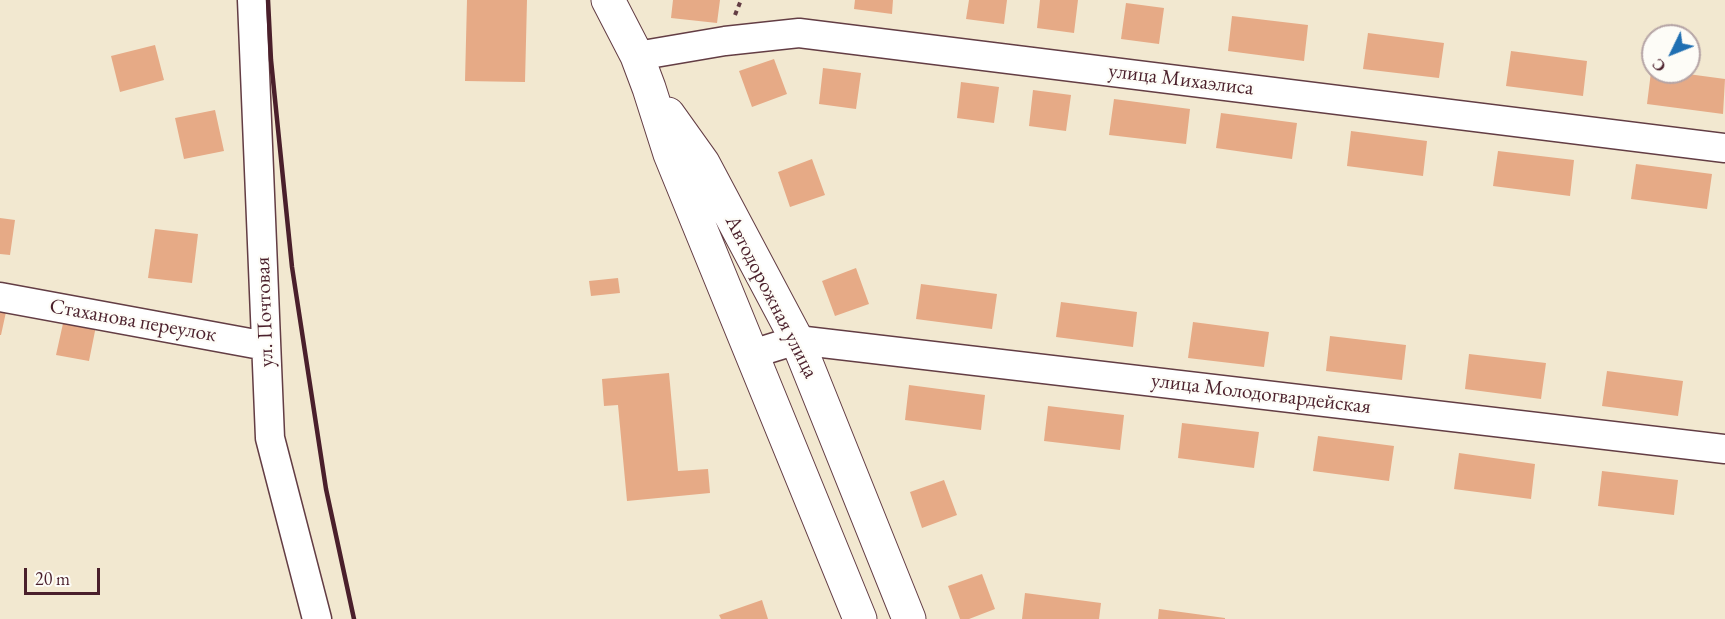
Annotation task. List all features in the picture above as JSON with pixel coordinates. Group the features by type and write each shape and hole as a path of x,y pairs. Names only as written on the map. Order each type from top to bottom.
{"main road":[{"name":"Автодорожная улица","path":"608,0 637,56 670,154 860,619"},
{"name":"Автодорожная улица","path":"649,88 703,163 797,339 909,619"}],"street":[{"name":"ул. Почтовая","path":"252,0 270,438 317,619"},
{"name":"улица Михаэлиса","path":"637,56 725,41 799,33 1725,148"},
{"name":"Стаханова переулок","path":"0,297 266,346"},
{"path":"752,354 797,339"},
{"name":"улица Молодогвардейская","path":"797,339 1725,449"}],"building":[{"path":"467,0 527,0 525,82 465,81"},
{"path":"673,0 720,0 717,23 671,18"},
{"path":"855,0 893,0 892,14 854,9"},
{"path":"969,0 1007,0 1004,24 966,19"},
{"path":"1040,0 1078,0 1074,33 1037,28"},
{"path":"1126,3 1164,8 1159,44 1121,39"},
{"path":"1232,16 1308,25 1304,61 1228,51"},
{"path":"1368,33 1444,43 1439,78 1363,69"},
{"path":"155,45 164,80 120,92 111,56"},
{"path":"1511,51 1587,61 1583,96 1506,86"},
{"path":"774,59 787,94 752,107 739,71"},
{"path":"823,68 861,73 856,109 819,104"},
{"path":"1701,76 1725,79 1723,114 1647,104 1650,84 1701,84"},
{"path":"961,82 999,87 994,123 957,118"},
{"path":"1033,90 1071,95 1066,131 1029,126"},
{"path":"1114,99 1190,109 1186,144 1109,135"},
{"path":"215,110 224,151 184,159 175,118"},
{"path":"1221,113 1297,123 1292,159 1216,148"},
{"path":"1351,131 1427,141 1423,176 1347,166"},
{"path":"1498,151 1574,160 1570,196 1493,186"},
{"path":"812,159 825,195 790,207 778,172"},
{"path":"1636,164 1712,174 1707,209 1631,199"},
{"path":"0,218 15,220 10,255 0,254"},
{"path":"155,229 198,234 192,283 148,278"},
{"path":"856,268 869,304 835,316 822,281"},
{"path":"618,278 620,293 591,296 589,281"},
{"path":"921,284 997,294 992,329 916,319"},
{"path":"1061,302 1137,312 1133,347 1056,337"},
{"path":"0,311 6,312 1,335 0,335"},
{"path":"64,319 96,326 89,361 56,355"},
{"path":"1193,322 1269,332 1264,367 1188,358"},
{"path":"1330,336 1406,345 1402,380 1326,371"},
{"path":"1469,354 1546,363 1541,399 1465,389"},
{"path":"1607,371 1683,381 1678,416 1602,406"},
{"path":"669,373 678,471 708,469 710,493 627,501 618,405 604,406 602,379"},
{"path":"909,385 985,395 981,430 905,420"},
{"path":"1048,406 1124,415 1120,450 1044,441"},
{"path":"1182,423 1259,432 1254,468 1178,458"},
{"path":"1318,436 1394,446 1389,481 1313,471"},
{"path":"1459,453 1535,464 1531,499 1454,489"},
{"path":"1602,471 1678,480 1674,515 1598,506"},
{"path":"944,480 957,515 922,528 910,492"},
{"path":"982,574 995,609 969,619 960,619 948,586"},
{"path":"1025,593 1101,603 1099,619 1022,619"},
{"path":"762,600 768,619 721,619 719,615"},
{"path":"1159,609 1225,618 1225,619 1158,619"}],"railway":[{"path":"268,0 271,60 292,267 326,489 354,619"}]}
